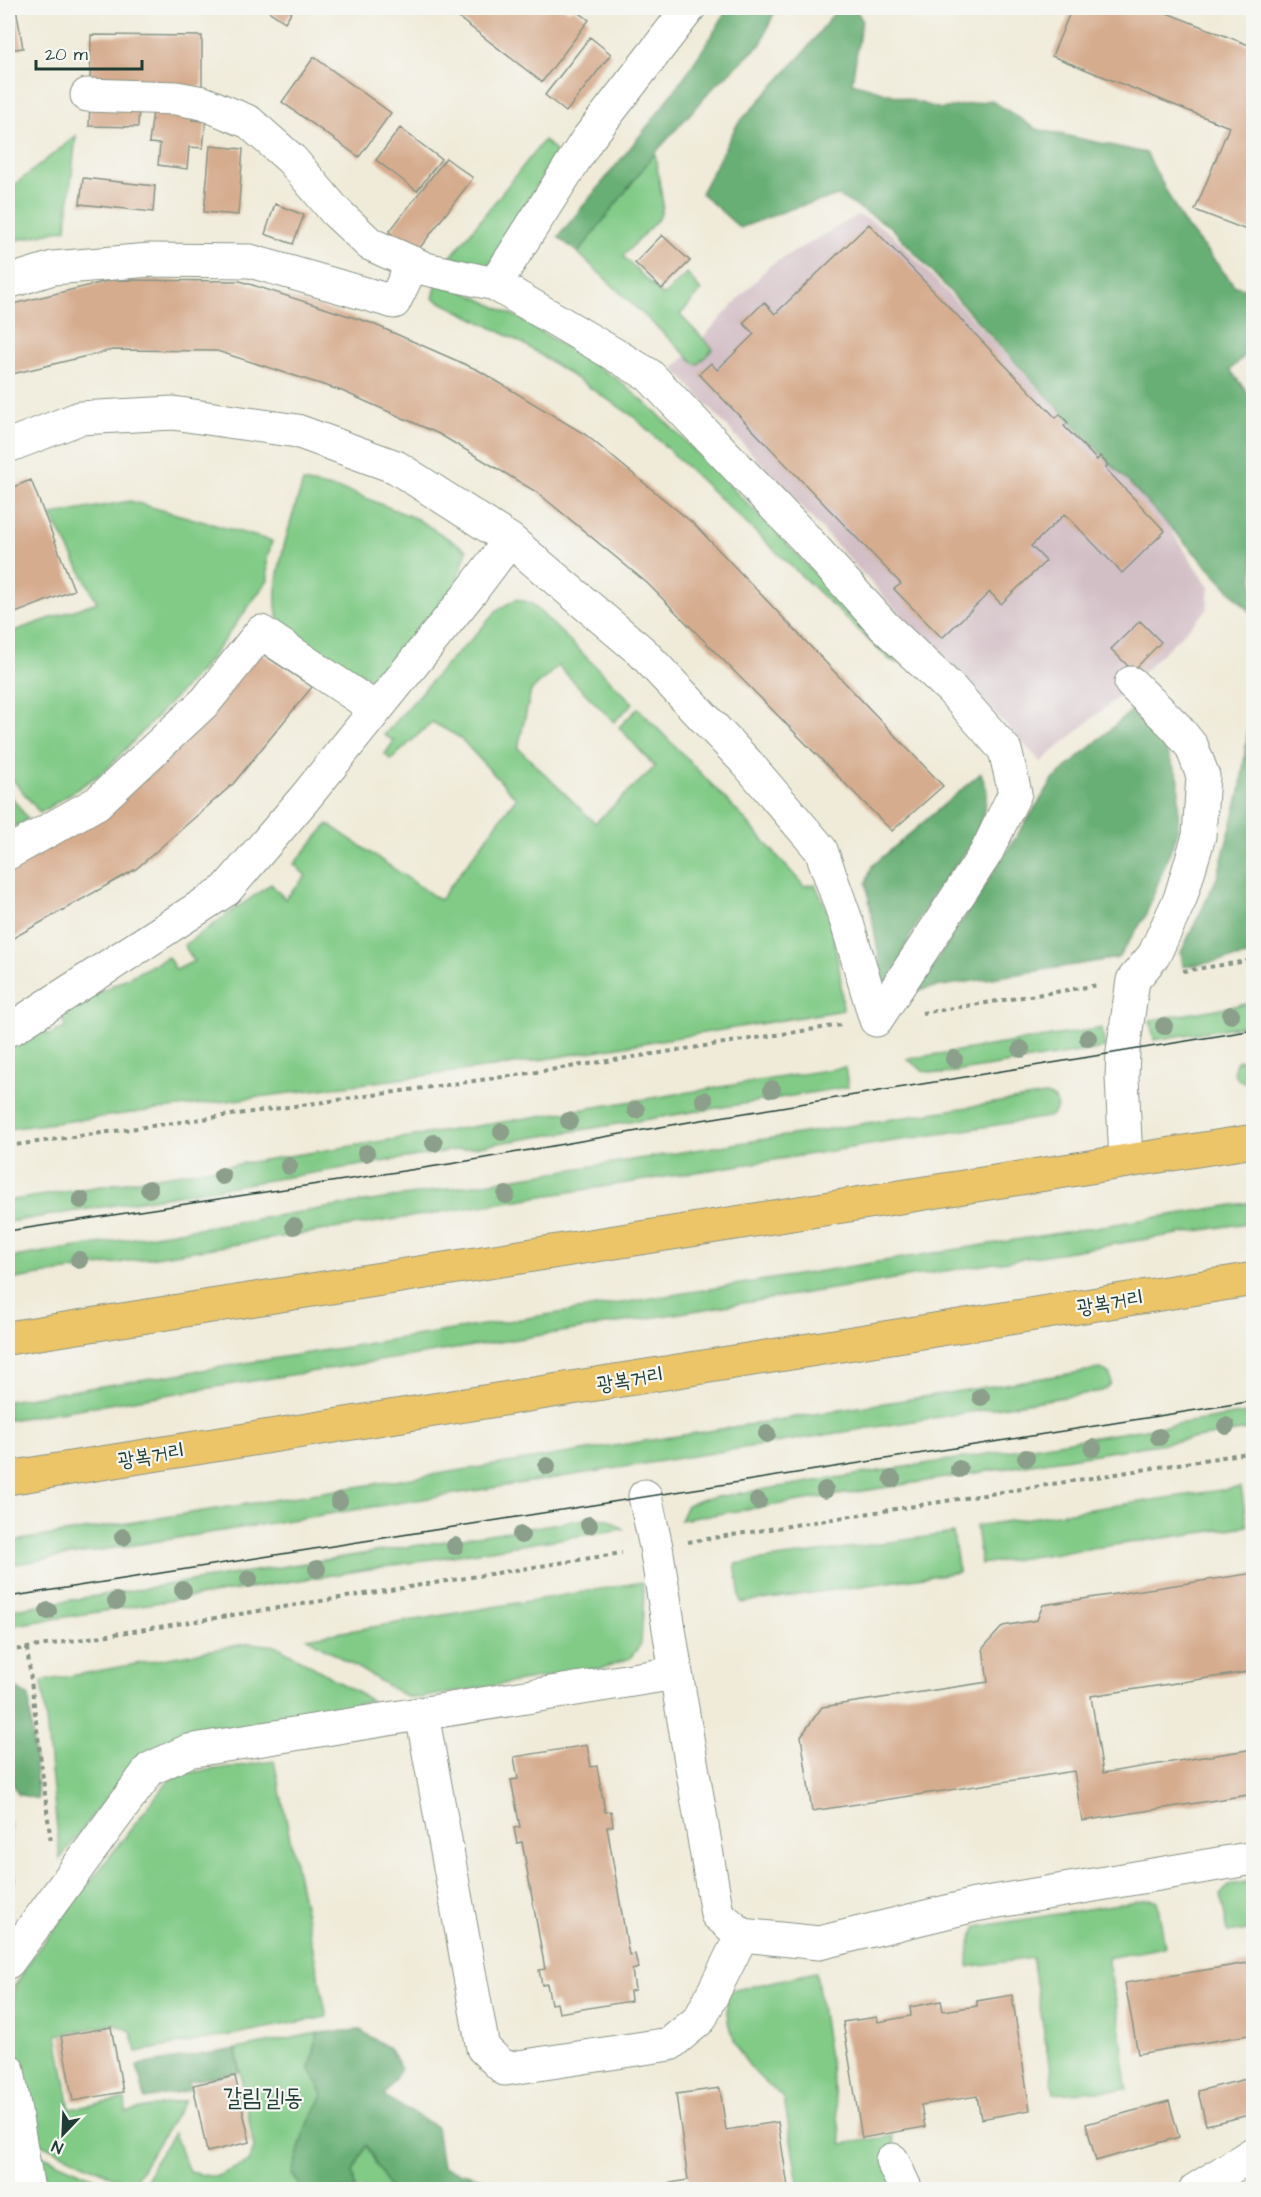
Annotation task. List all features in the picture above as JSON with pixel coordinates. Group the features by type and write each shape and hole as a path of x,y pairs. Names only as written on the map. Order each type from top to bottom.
{"highway":[{"path":"8,1338 1254,1141"},
{"name":"광복거리","path":"8,1478 1254,1279"}],"street":[{"path":"495,284 587,140 689,8"},
{"path":"87,95 176,98 203,103 249,122 292,160 334,211 370,244 426,269 495,284 649,375 804,537 884,626 951,689 1005,750 1015,793 986,853 876,1020"},
{"path":"8,282 53,268 150,260 250,261 394,302 413,263"},
{"path":"8,446 80,418 150,414 173,413 297,431 396,467 510,540 642,652 747,763 821,850 847,923 876,1020"},
{"path":"8,1029 13,1028 226,890 304,799 510,540"},
{"path":"8,853 97,803 206,701 261,632 376,709"},
{"path":"1126,1161 1123,1051 1133,980 1154,955 1180,899 1199,836 1203,776 1192,747 1177,728 1131,683"},
{"path":"645,1496 656,1547 717,1914 742,1935 819,1943 975,1905 1254,1858"},
{"path":"8,1962 150,1769 188,1751 676,1673"},
{"path":"422,1714 483,2048 505,2068 670,2044 700,2019 742,1935"},
{"path":"8,2070 28,2190"},
{"path":"1194,2190 1254,2153"},
{"path":"892,2160 906,2190"}],"path":[{"path":"8,1146 518,1075 1254,960"},
{"path":"27,1648 58,1894"}],"shaded area":[{"path":"858,215 871,220 893,235 1168,526 1209,587 1207,610 1114,700 1041,762 922,638 674,369 769,266"}],"green space":[{"path":"728,8 776,8 761,44 714,87 655,153 578,253 558,237 670,97"},
{"path":"838,8 855,8 862,20 852,83 941,109 991,100 1036,129 1146,153 1183,222 1235,286 1253,290 1253,348 1230,370 1253,399 1253,615 891,227 839,196 793,208 740,228 701,193 737,125 805,51"},
{"path":"76,136 66,229 8,242 8,190"},
{"path":"544,140 556,152 504,247 488,266 469,266 450,258"},
{"path":"655,153 663,205 660,217 623,256 663,296 687,273 701,291 680,315 713,349 697,365 578,253"},
{"path":"437,283 465,292 519,318 617,379 657,413 766,522 900,664 890,660 633,416 524,344 433,298"},
{"path":"303,482 351,492 417,519 467,550 454,590 377,682 307,643 283,625 278,617 276,587 279,569"},
{"path":"130,501 272,541 267,559 268,580 205,666 105,771 40,813 8,774 8,633 97,602 51,515"},
{"path":"516,599 531,603 633,703 614,722 558,666 531,691 518,748 595,823 655,767 619,727 638,708 738,812 804,886 815,884 829,914 840,973 843,1010 515,1064 8,1129 8,1041 41,1024 48,1035 65,1028 61,1012 168,957 176,970 194,961 184,945 271,884 285,899 306,876 294,864 328,824 440,900 516,798 459,737 432,722 391,760 385,754 394,741 384,735 497,610"},
{"path":"1253,694 1253,955 1183,967 1181,952 1217,878 1240,792"},
{"path":"1131,711 1164,747 1179,779 1178,831 1145,917 1118,958 917,990 1053,780"},
{"path":"981,773 987,790 985,807 975,840 932,896 885,992 866,883 872,866"},
{"path":"8,792 28,819 8,830"},
{"path":"1253,1003 1253,1024 1154,1040 1150,1020"},
{"path":"1102,1028 1105,1048 942,1074 924,1071 907,1059"},
{"path":"1253,1056 1253,1082 1243,1082 1235,1074 1235,1066 1237,1061"},
{"path":"845,1067 848,1087 8,1222 8,1201"},
{"path":"1045,1095 1053,1098 1057,1104 1055,1111 1048,1117 8,1280 8,1258"},
{"path":"1253,1202 1253,1222 8,1420 8,1401"},
{"path":"1099,1369 1107,1372 1111,1378 1109,1385 1102,1391 8,1565 8,1542"},
{"path":"1253,1412 1253,1429 680,1520 687,1505 703,1499"},
{"path":"1241,1487 1247,1526 981,1564 976,1526"},
{"path":"590,1518 609,1519 623,1529 8,1626 8,1610"},
{"path":"953,1533 959,1572 741,1603 735,1564"},
{"path":"642,1582 644,1597 641,1644 630,1658 606,1667 419,1698 407,1697 307,1638"},
{"path":"250,1643 277,1646 372,1701 191,1736 150,1749 138,1756 60,1859 42,1681"},
{"path":"8,1687 18,1689 29,1697 38,1799 18,1794 9,1769 6,1742"},
{"path":"274,1761 327,2017 137,2052 131,2031 115,2024 57,2035 70,2109 125,2099 126,2112 185,2100 132,2185 39,2143 12,2033 14,1987 36,1952 168,1781 187,1773"},
{"path":"1253,1881 1253,1929 1228,1933 1221,1895 1228,1885"},
{"path":"1148,1899 1157,1900 1165,1947 1107,1958 1119,2016 1127,2089 1054,2094 1032,1958 968,1967 968,1956 974,1932 977,1927"},
{"path":"816,1972 842,2144 893,2136 901,2189 799,2189 784,2098 751,2068 734,2041 728,2020 726,1992"},
{"path":"360,2030 389,2048 401,2069 384,2096 436,2127 442,2167 498,2183 509,2189 393,2189 389,2187 366,2145 353,2172 355,2189 302,2189 292,2174 304,2132 323,2095 310,2069 318,2033"},
{"path":"318,2033 310,2069 323,2095 304,2132 292,2174 302,2189 143,2190 153,2164 174,2133 189,2172 215,2177 249,2162 254,2148 236,2049"},
{"path":"236,2049 239,2072 188,2082 190,2090 145,2099 137,2065"},
{"path":"366,2145 389,2187 393,2189 355,2189 353,2172"},
{"path":"41,2155 119,2189 47,2189"}],"building":[{"path":"8,8 16,8 23,48 8,50"},
{"path":"264,8 294,8 285,22"},
{"path":"446,8 564,8 569,11 573,8 589,20 542,82"},
{"path":"1072,8 1154,8 1254,47 1254,233 1195,210 1229,127 1052,56"},
{"path":"91,35 202,36 202,87 90,85"},
{"path":"590,37 611,54 566,112 545,95"},
{"path":"314,57 391,113 359,157 282,102"},
{"path":"90,104 139,105 138,127 89,126"},
{"path":"153,111 193,115 192,120 206,121 203,148 189,147 187,169 158,165 160,144 149,143"},
{"path":"400,128 441,159 417,191 376,160"},
{"path":"210,146 243,149 238,215 204,212"},
{"path":"446,158 473,178 416,253 389,232"},
{"path":"83,178 155,186 153,212 80,204"},
{"path":"275,204 304,215 293,244 265,234"},
{"path":"869,224 1056,418 1060,414 1068,423 1064,426 1097,460 1100,456 1108,465 1105,468 1165,531 1122,573 1065,514 1031,546 1046,561 1001,604 990,592 942,638 894,589 901,584 699,374 711,363 717,370 754,334 743,323 764,302 775,314"},
{"path":"662,235 690,261 662,289 635,263"},
{"path":"112,280 240,281 371,323 478,370 586,435 695,525 943,786 892,831 647,583 538,493 439,434 342,391 217,351 112,350 8,375 8,305"},
{"path":"31,480 74,590 8,616 8,489"},
{"path":"1140,621 1161,642 1133,671 1111,649"},
{"path":"261,653 312,687 233,784 136,869 8,941 8,870 100,817"},
{"path":"1254,1573 1254,1671 1091,1696 1103,1773 1254,1749 1254,1794 1082,1821 1074,1771 812,1811 801,1736 822,1707 988,1682 983,1648 1003,1626 1037,1620 1043,1605"},
{"path":"587,1745 591,1767 597,1766 605,1812 611,1811 613,1826 607,1827 629,1955 635,1954 638,1968 632,1970 635,1990 630,1991 631,2001 559,2013 557,2003 551,2004 547,1984 542,1985 539,1970 545,1969 522,1842 517,1843 514,1828 520,1827 511,1780 518,1779 514,1757"},
{"path":"8,1821 11,1821 11,1853 8,1853"},
{"path":"8,1864 11,1864 12,1887 8,1887"},
{"path":"1254,1962 1254,2034 1138,2054 1125,1983"},
{"path":"1012,1995 1030,2110 981,2119 977,2096 921,2105 925,2127 862,2138 843,2022 877,2017 878,2022 911,2016 910,2007 941,2001 943,2011 977,2006 977,2001"},
{"path":"111,2027 123,2092 73,2101 61,2036"},
{"path":"235,2076 250,2142 207,2152 193,2085"},
{"path":"1254,2077 1254,2114 1206,2125 1198,2091"},
{"path":"720,2088 726,2130 778,2122 788,2187 772,2190 631,2190 688,2180 676,2094"},
{"path":"1169,2101 1179,2137 1096,2161 1086,2124"}],"tram line":[{"path":"8,1231 456,1163 689,1122 1254,1030"},
{"path":"8,1597 1254,1401"}],"district":[{"name":"갈림길1동","path":"263,2097"}]}
